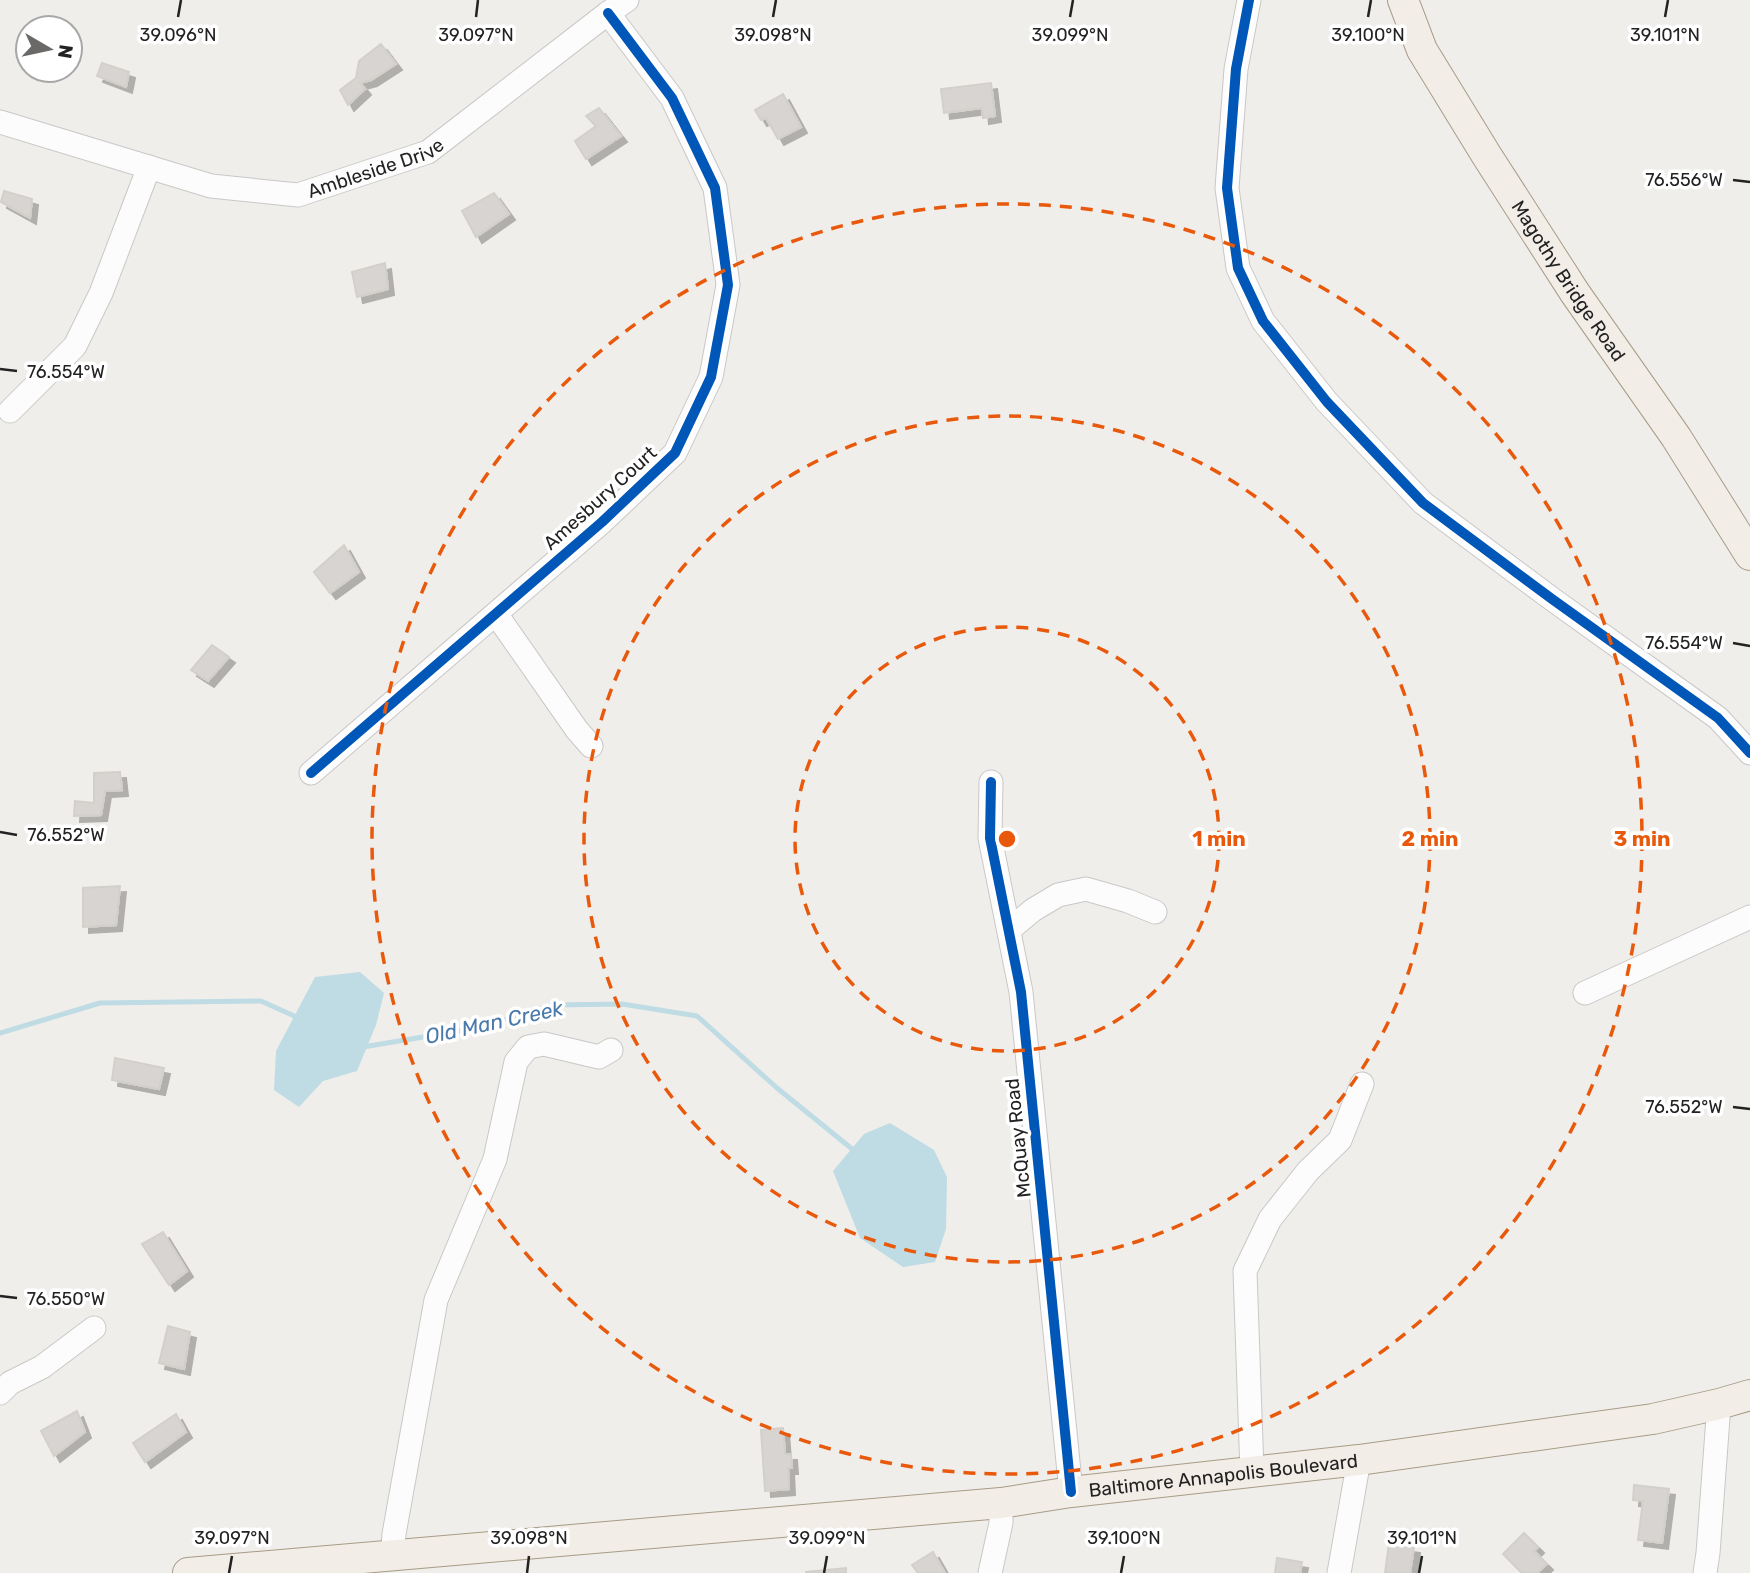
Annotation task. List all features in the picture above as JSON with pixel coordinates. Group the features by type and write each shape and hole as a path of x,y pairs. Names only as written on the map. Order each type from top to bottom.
{"main road":[{"name":"Magothy Bridge Road","path":"1403,0 1422,50 1486,156 1575,293 1676,437 1750,555"},
{"name":"Baltimore Annapolis Boulevard","path":"188,1573 1000,1503 1071,1492 1359,1460 1653,1419 1750,1395"}],"street":[{"path":"1246,1 1236,69 1227,188 1238,268 1263,321 1327,402 1423,503 1718,718 1750,754"},
{"name":"Ambleside Drive","path":"0,122 211,186 298,195 428,152 618,6"},
{"name":"Amesbury Court","path":"311,773 602,522 675,453 711,377 728,285 715,188 673,98 618,6"},
{"path":"10,411 75,346 101,293 149,167"},
{"path":"496,614 577,730 592,746"},
{"name":"McQuay Road","path":"990,782 990,838 1021,992 1071,1492"},
{"path":"1009,930 1033,910 1058,895 1086,889 1155,912"},
{"path":"1585,993 1750,916"},
{"path":"396,1555 393,1548 394,1534 436,1300 495,1158 516,1062 528,1047 544,1044 599,1057 611,1050"},
{"path":"1252,1472 1245,1270 1270,1219 1308,1171 1340,1140 1362,1084"},
{"path":"0,1393 10,1383 42,1367 94,1328"},
{"path":"1704,1573 1719,1404"},
{"path":"1339,1573 1359,1460"},
{"path":"990,1573 1000,1523 1000,1503"}],"water":[{"path":"360,972 384,993 376,1025 357,1071 323,1081 299,1107 274,1090 276,1051 315,977"},
{"path":"890,1123 934,1150 947,1177 946,1229 935,1262 903,1267 860,1238 833,1171 864,1134"}],"building":[{"path":"381,44 396,64 371,80 360,83 365,89 348,105 340,90 356,78 359,61"},
{"path":"102,63 129,72 126,87 97,76"},
{"path":"991,83 995,116 983,118 982,108 944,113 941,89"},
{"path":"783,94 801,127 778,139 766,118 761,120 755,110"},
{"path":"599,108 621,136 586,159 575,141 596,126 586,116"},
{"path":"4,191 32,199 30,218 1,202"},
{"path":"494,193 509,214 476,237 462,211"},
{"path":"385,263 388,289 357,297 352,272"},
{"path":"344,545 359,572 330,593 314,572"},
{"path":"212,645 229,657 208,681 191,670"},
{"path":"120,772 122,790 105,791 101,815 74,816 75,801 94,803 94,773"},
{"path":"120,886 116,925 83,927 83,888"},
{"path":"115,1058 164,1068 159,1089 112,1080"},
{"path":"163,1232 187,1271 169,1285 142,1244"},
{"path":"168,1326 190,1332 184,1369 159,1363"},
{"path":"77,1411 85,1432 54,1456 41,1431"},
{"path":"176,1414 186,1432 145,1462 133,1443"},
{"path":"783,1428 785,1454 791,1454 792,1468 788,1468 789,1489 765,1491 761,1430"},
{"path":"1634,1485 1669,1489 1662,1543 1638,1540 1643,1501 1633,1500"},
{"path":"1524,1533 1538,1547 1534,1551 1547,1564 1537,1573 1522,1573 1503,1554"},
{"path":"1389,1543 1414,1547 1410,1573 1385,1573"},
{"path":"933,1552 945,1573 918,1573 912,1565"},
{"path":"1277,1558 1302,1562 1300,1573 1275,1573"},
{"path":"846,1568 846,1573 806,1573 806,1572"}],"waterway":[{"name":"Old Man Creek","path":"0,1033 100,1003 261,1001 301,1019"},
{"name":"Old Man Creek","path":"360,1046 477,1028 553,1005 622,1004 697,1016 777,1088 857,1153"}],"cycle path":[{"path":"1249,0 1236,69 1227,188 1238,268 1263,321 1327,402 1423,503 1718,718 1750,753"},
{"path":"311,773 602,522 675,453 711,377 728,285 715,188 672,98 608,13"},
{"path":"991,782 990,838 1021,992 1071,1492"}]}
